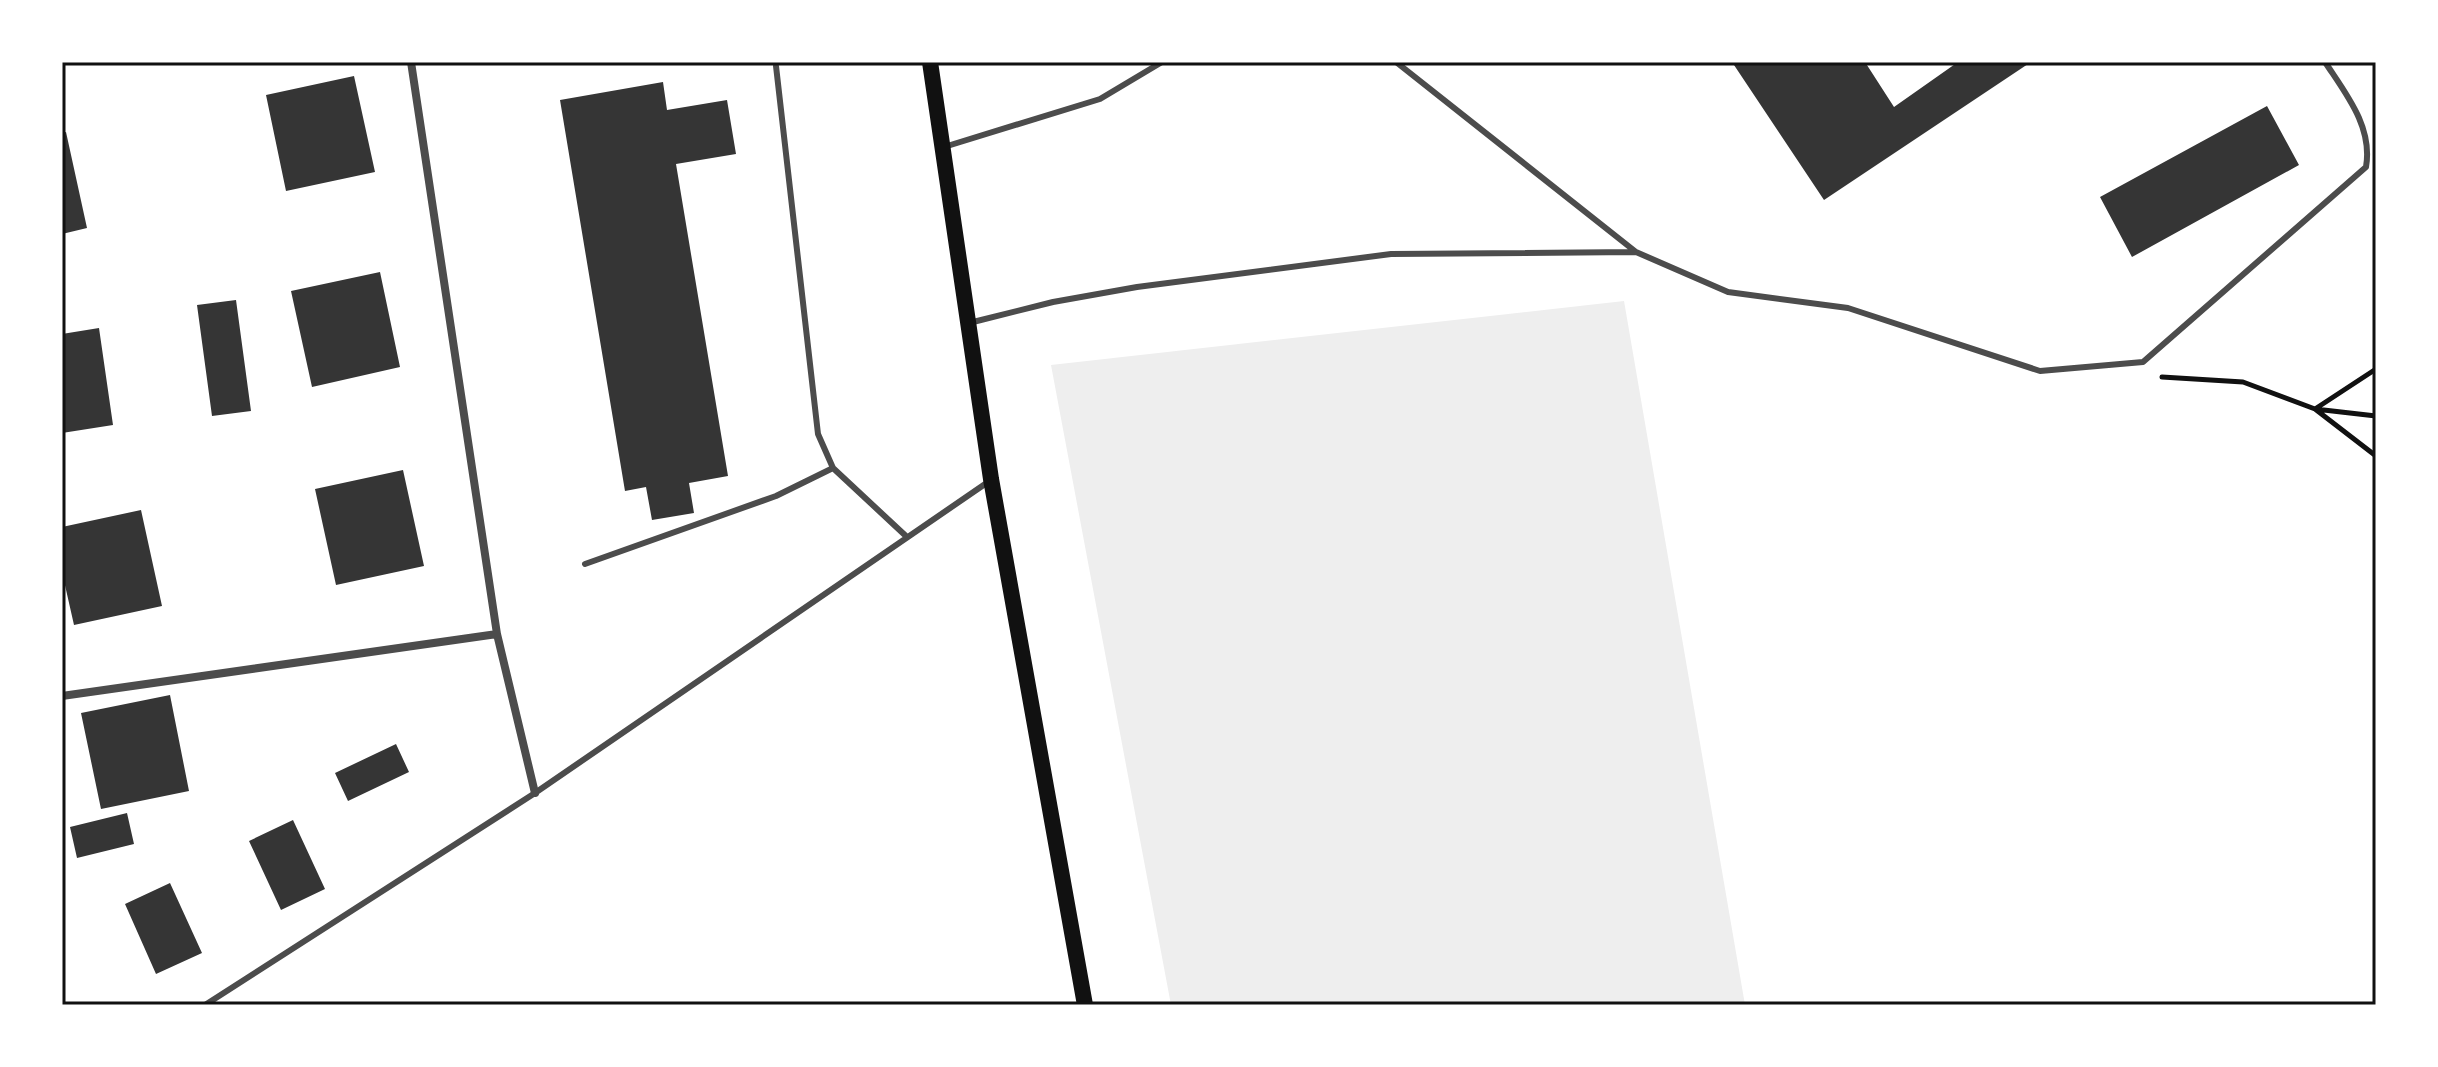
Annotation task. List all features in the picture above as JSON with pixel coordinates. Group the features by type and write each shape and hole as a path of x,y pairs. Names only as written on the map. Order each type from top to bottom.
{"main road":[{"path":"930,62 991,479 1085,1005"}],"street":[{"path":"411,62 497,634 535,793"},
{"path":"62,696 497,634"}],"lane":[{"path":"944,147 1100,99 1162,62"},
{"path":"1396,62 1636,252 1728,292 1848,308 2040,371 2143,362 2366,167 2365,128 2325,62"},
{"path":"776,66 818,434 833,468 907,537"},
{"path":"969,324 1053,302 1137,287 1391,254 1636,252"},
{"path":"585,564 776,496 833,468"},
{"path":"205,1005 535,793 991,479"}],"path":[{"path":"2315,409 2376,369"},
{"path":"2154,376 2243,382 2315,409 2376,416"},
{"path":"2315,409 2376,456"}],"shaded area":[{"path":"1624,301 1745,1005 1171,1005 1051,365"}],"building":[{"path":"1732,62 1865,62 1894,107 1958,62 2031,62 1824,200"},
{"path":"354,76 375,172 286,191 266,95"},
{"path":"663,82 667,110 727,100 736,154 676,164 728,476 689,483 694,513 652,520 646,487 625,491 560,100"},
{"path":"2267,106 2299,165 2132,257 2100,197"},
{"path":"66,132 87,228 62,234 62,133"},
{"path":"380,272 400,367 312,387 291,291"},
{"path":"236,300 251,411 212,416 197,305"},
{"path":"99,328 113,425 62,433 62,334"},
{"path":"403,470 424,566 336,585 315,489"},
{"path":"141,510 162,606 74,625 62,572 62,527"},
{"path":"170,695 189,791 101,809 81,713"},
{"path":"396,744 409,772 348,801 335,773"},
{"path":"127,813 134,844 77,858 70,827"},
{"path":"293,820 325,889 281,910 249,841"},
{"path":"170,883 202,953 156,974 125,904"}]}
